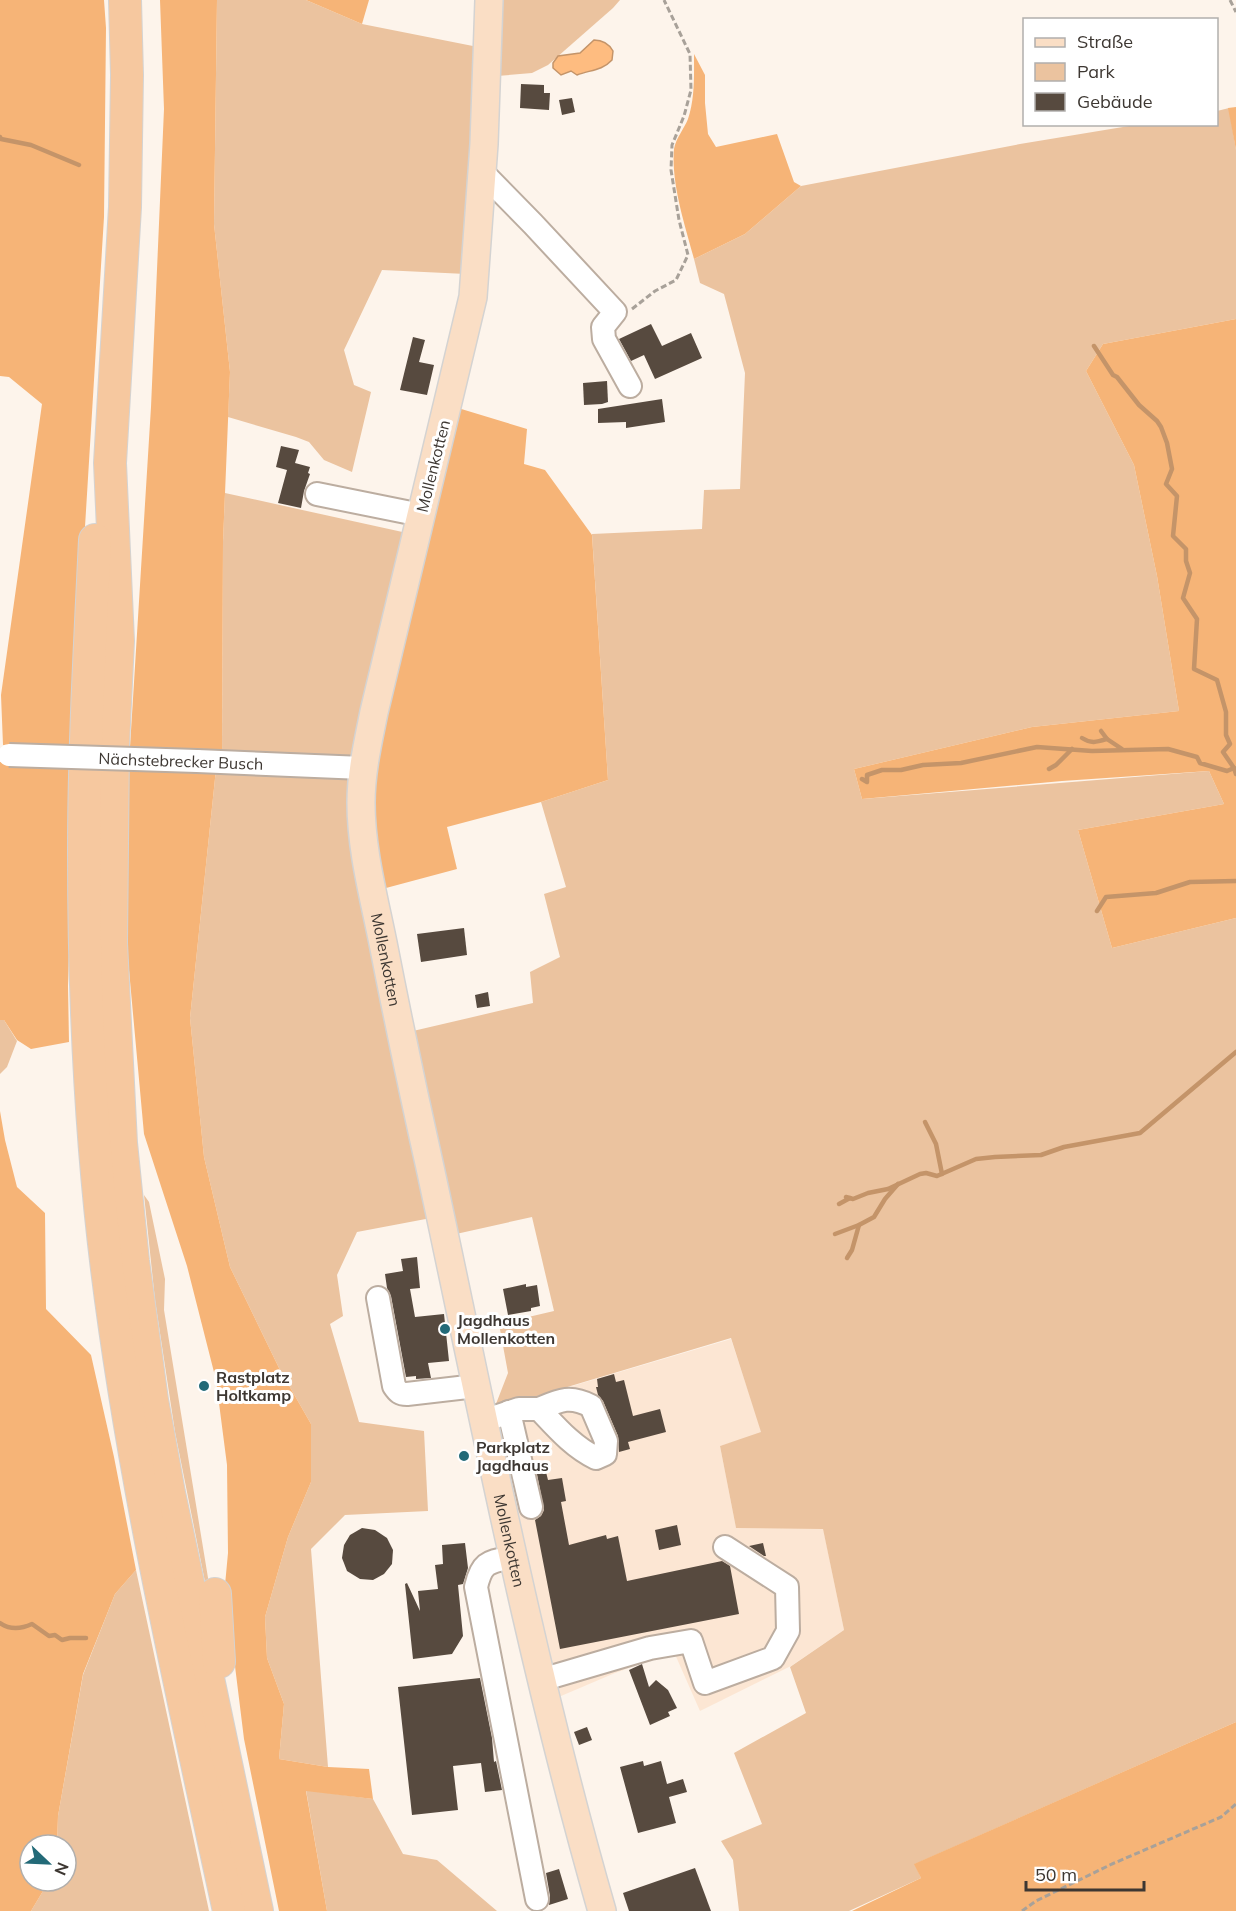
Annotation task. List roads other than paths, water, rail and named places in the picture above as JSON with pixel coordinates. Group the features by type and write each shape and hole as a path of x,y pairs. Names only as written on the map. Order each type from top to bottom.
{"highway":[{"path":"110,0 112,124 109,239 86,741 84,919 88,1047 94,1142 107,1268 126,1402 165,1615 229,1911"},
{"path":"125,0 127,75 124,207 110,463 118,641 111,852 111,943 115,1042 133,1261 152,1400 169,1493 257,1911"},
{"path":"115,1042 148,1189"},
{"path":"215,1594 225,1765"}],"main road":[{"name":"Mollenkotten","path":"489,0 482,172 473,297 374,712 363,768 361,806 375,906 483,1421 541,1680 573,1811 602,1911"}],"street":[{"path":"482,172 615,312 603,327 604,339 630,386"},
{"path":"317,494 421,515"},
{"name":"Nächstebrecker Busch","path":"4,755 363,768"},
{"path":"378,1298 394,1386 401,1394 476,1386"},
{"path":"483,1421 519,1409 539,1408"},
{"path":"509,1412 531,1507"},
{"path":"541,1680 650,1648 691,1641 705,1683 773,1658 788,1631 787,1587 725,1547"},
{"path":"513,1557 496,1560 483,1566 476,1587 537,1899"}],"waterway":[{"path":"0,137 31,145 79,165"},
{"path":"1094,346 1113,375 1139,405 1157,421 1167,443 1172,469 1166,484 1177,496 1173,536 1186,549 1186,561 1190,573 1183,598 1197,619 1194,669 1217,680 1226,712 1226,735 1230,744 1223,752 1234,768"},
{"path":"1101,731 1107,739 1122,749"},
{"path":"1082,738 1094,742 1107,739"},
{"path":"862,779 867,782 867,775 882,770 961,763 1037,747 1092,751 1168,749 1197,757 1200,763 1227,771 1234,768 1236,774"},
{"path":"1049,769 1072,749"},
{"path":"1097,911 1106,897 1156,893 1190,882 1236,881"},
{"path":"846,1197 853,1199 888,1189 920,1174 937,1176 976,1159 1041,1155 1064,1147 1140,1133 1236,1052"},
{"path":"925,1122 936,1144 942,1174"},
{"path":"835,1234 874,1217 898,1184"},
{"path":"839,1204 850,1198"},
{"path":"847,1258 852,1250 859,1225"},
{"path":"0,1623 16,1628 32,1624 49,1636 55,1635 62,1640 86,1638"}],"place":[{"name":"Jagdhaus Mollenkotten","path":"445,1329"},
{"name":"Rastplatz Holtkamp","path":"204,1386"},
{"name":"Parkplatz Jagdhaus","path":"464,1456"}]}
